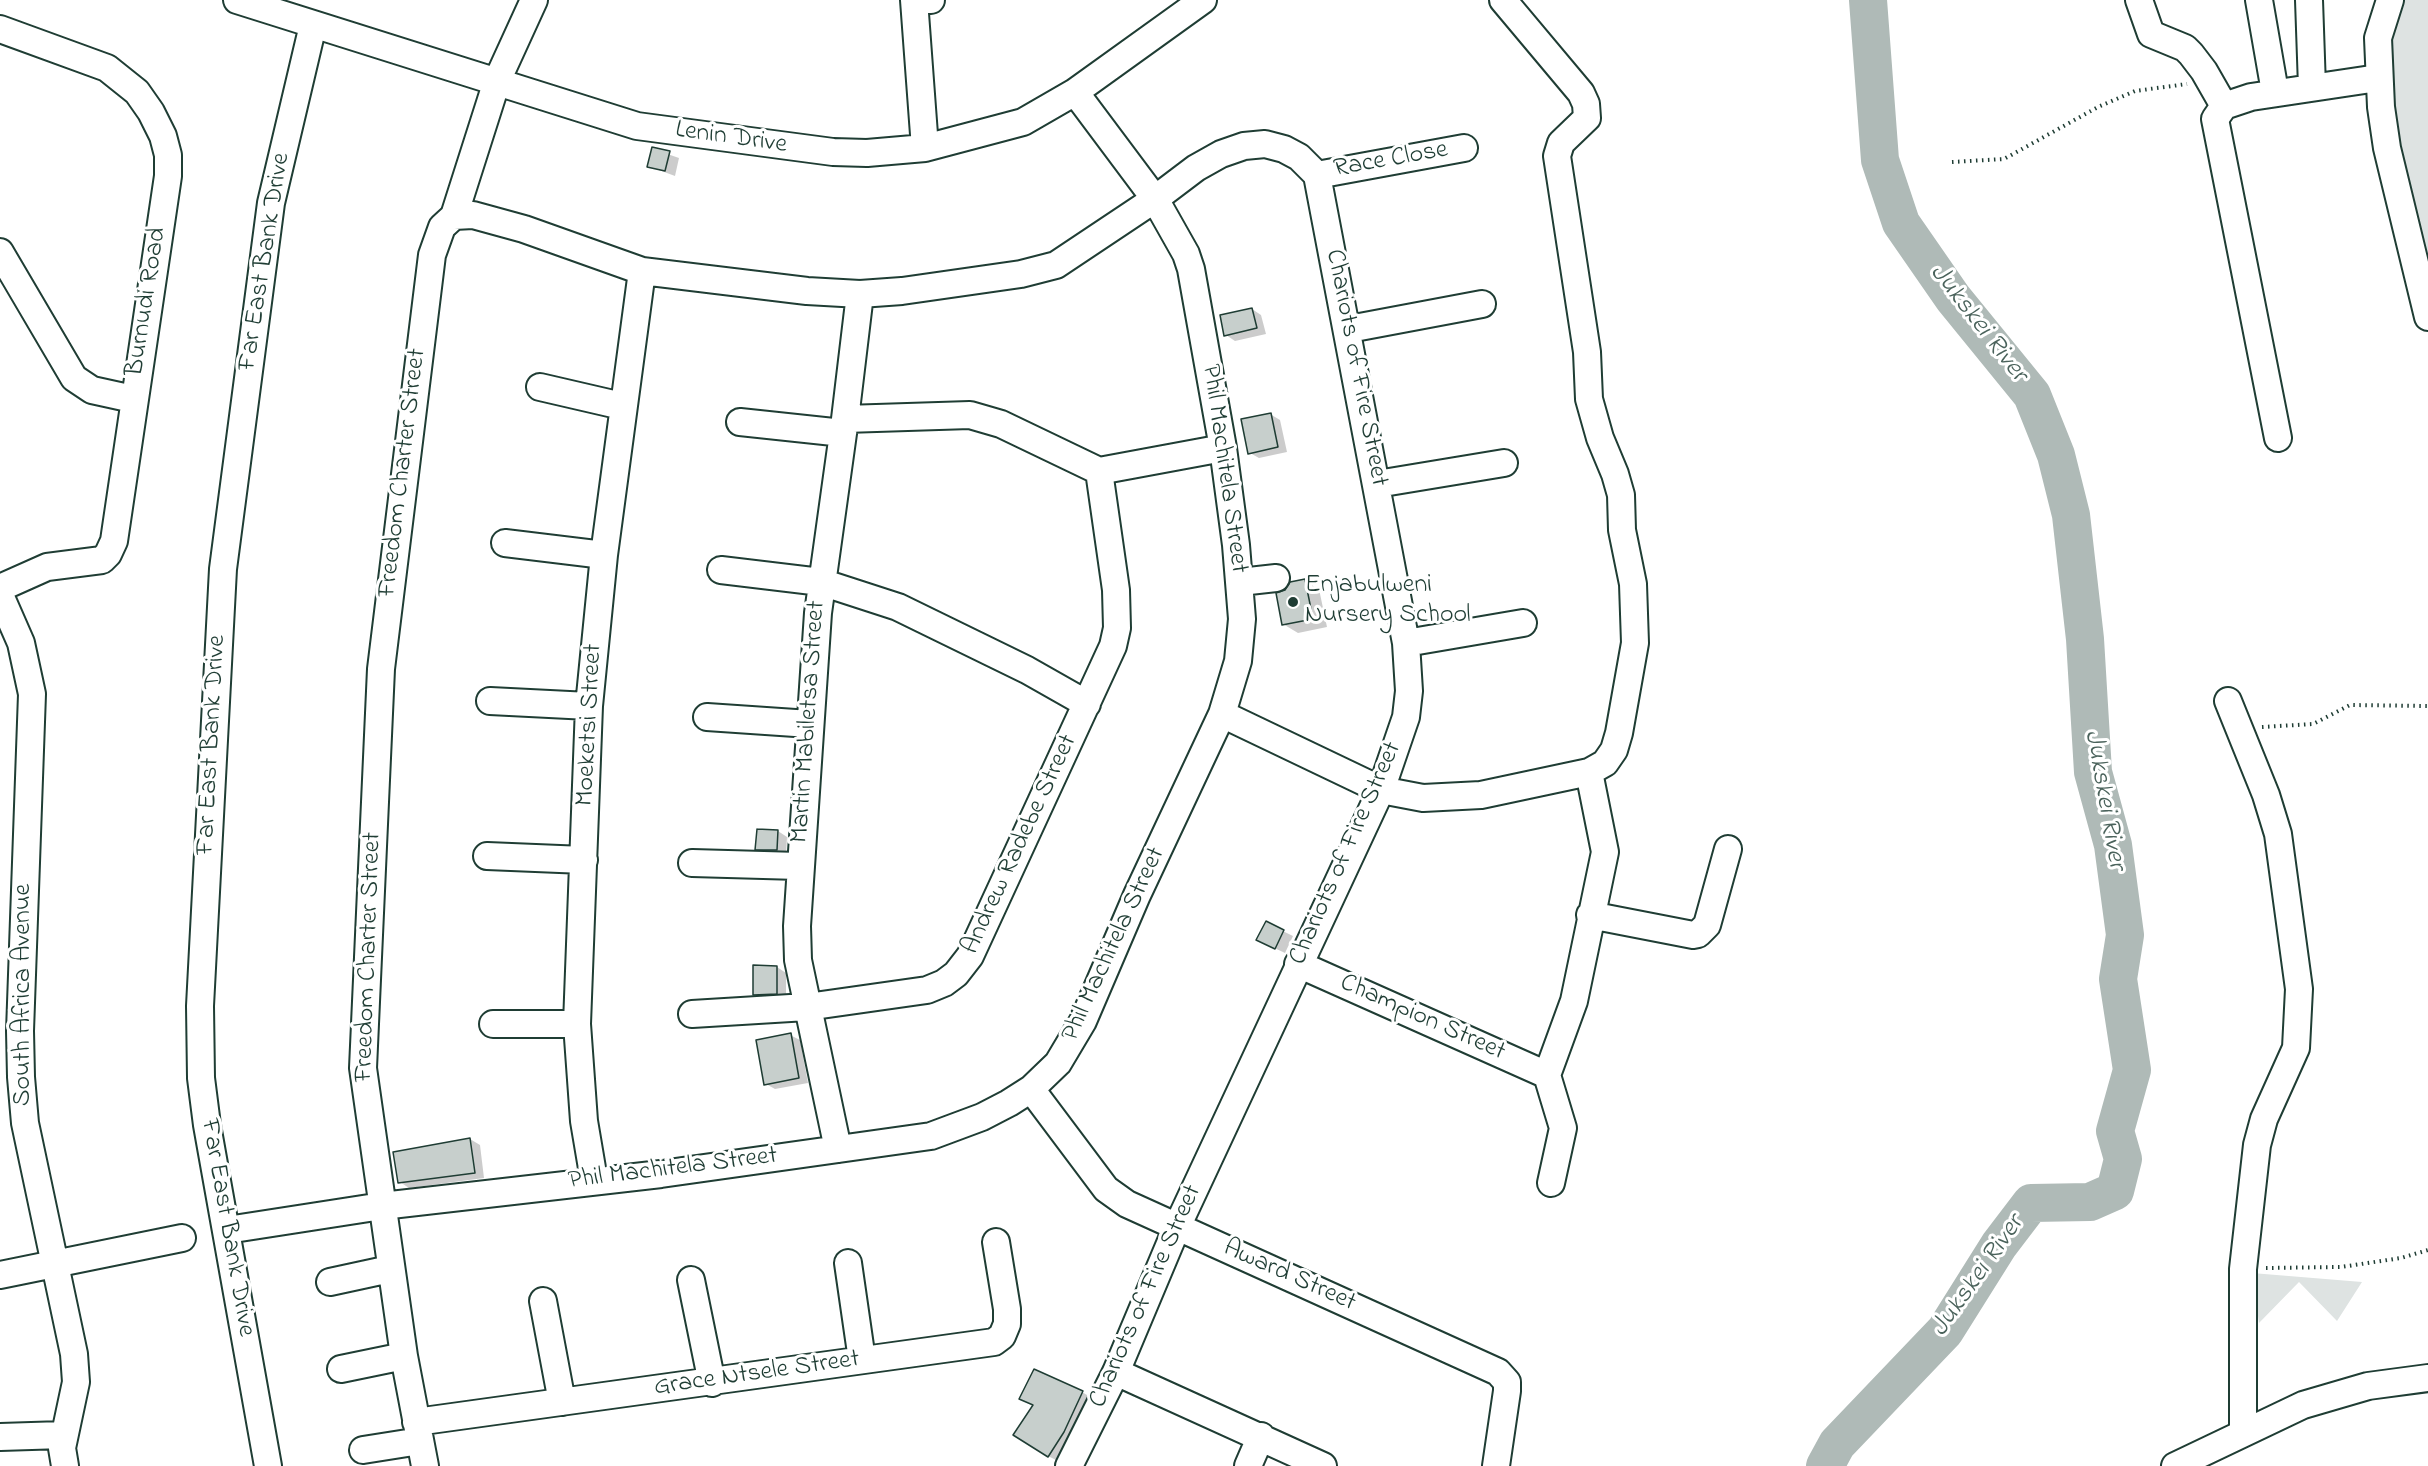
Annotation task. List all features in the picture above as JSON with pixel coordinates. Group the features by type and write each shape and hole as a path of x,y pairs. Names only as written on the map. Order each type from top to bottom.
{"street":[{"name":"Lenin Drive","path":"237,0 637,126 833,152 905,152 1023,122 1075,92 1203,0"},
{"name":"Freedom Charter Street","path":"425,1466 390,1269 363,1068 381,669 432,255 442,227 454,216 497,81 534,0"},
{"path":"925,148 914,0 931,0"},
{"path":"1222,714 1381,790 1423,798 1451,798 1589,772 1605,763 1614,750 1635,643 1636,617 1633,584 1622,530 1621,495 1597,430 1589,399 1587,351 1557,156 1561,143 1587,118 1586,104 1581,93 1503,0"},
{"path":"2139,0 2151,34 2185,48 2198,61 2224,106"},
{"path":"2259,0 2275,92"},
{"path":"2309,0 2312,87"},
{"path":"2390,0 2378,38 2378,78 2387,148 2428,317"},
{"name":"Far East Bank Drive","path":"268,1466 202,1087 200,1006 223,569 271,203 313,25"},
{"name":"Burnudi Road","path":"0,29 107,68 137,92 151,112 163,136 168,155 168,176 114,541 108,554 92,563 46,567 0,588"},
{"path":"2278,438 2252,297 2215,119 2224,106 2275,92 2378,78"},
{"name":"Phil Machitela Street","path":"227,1230 382,1206 661,1174 931,1136 952,1131 982,1117 1031,1089 1058,1063 1083,1021 1137,895 1222,714 1238,661 1242,638 1240,582 1223,448 1191,269 1155,199 1075,92"},
{"path":"454,216 473,215 524,229 642,271 807,291 860,294 946,286 1021,274 1056,265 1155,199 1196,168 1221,154 1244,146 1265,144 1284,149 1299,157 1317,175"},
{"name":"Race Close","path":"1317,175 1464,148"},
{"name":"Chariots of Fire Street","path":"1069,1466 1116,1372 1177,1227 1381,790 1399,745 1406,717 1409,691 1406,643 1349,328 1317,175"},
{"path":"0,252 74,378 92,390 134,399"},
{"name":"Moeketsi Street","path":"594,1180 584,1120 577,1024 589,706 622,406 642,271"},
{"name":"Martin Mabiletsa Street","path":"838,1149 798,960 799,866 821,582 844,426 860,294"},
{"path":"1349,328 1482,304"},
{"path":"540,387 622,406"},
{"path":"740,422 844,426 970,415 1001,424 1099,471 1223,448"},
{"path":"1377,484 1504,463"},
{"name":"Andrew Radebe Street","path":"692,1014 807,1007 927,990 944,983 957,974 970,956 1113,646 1117,628 1116,590 1099,471"},
{"path":"505,543 604,555"},
{"name":"Andrew Radebe Street","path":"721,570 821,582 898,607 1027,670 1087,704"},
{"path":"1240,582 1276,578"},
{"name":"South Africa Avenue","path":"0,595 21,643 32,694 20,1019 21,1077 25,1123 74,1354 76,1382 72,1408 63,1434 62,1448 65,1466"},
{"path":"1406,643 1523,623"},
{"path":"490,701 589,706"},
{"path":"2228,701 2237,729 2266,795 2278,834 2299,989 2296,1048 2264,1119 2257,1145 2243,1269 2243,1433"},
{"path":"707,717 810,724"},
{"path":"1551,1183 1563,1128 1547,1075 1574,1001 1590,915 1605,852 1589,772"},
{"path":"1590,915 1698,934 1707,925 1728,849"},
{"path":"486,856 584,860"},
{"path":"692,863 799,866"},
{"name":"Champion Street","path":"1298,964 1547,1075"},
{"path":"494,1024 577,1024"},
{"name":"Award Street","path":"1031,1089 1106,1189 1127,1204 1498,1372 1507,1382 1507,1390 1496,1466"},
{"path":"0,1275 182,1238"},
{"name":"Grace Ntsele Street","path":"363,1450 418,1431 562,1402 712,1383 994,1342 1002,1336 1007,1324 1007,1309 996,1242"},
{"path":"848,1263 862,1360"},
{"path":"330,1282 390,1269"},
{"path":"691,1280 712,1383"},
{"path":"543,1301 562,1402"},
{"path":"341,1368 404,1356"},
{"path":"1116,1372 1323,1466"},
{"path":"2175,1466 2303,1405 2341,1392 2393,1381 2428,1378"},
{"path":"0,1437 63,1434"},
{"path":"1248,1466 1261,1436"}],"path":[{"path":"1952,162 2004,159 2098,106 2135,91 2208,80"},
{"path":"2237,729 2313,724 2350,705 2428,706"},
{"path":"2243,1269 2341,1267 2401,1258 2428,1251"}],"shaded area":[{"path":"2395,0 2428,0 2428,298 2384,114 2382,24"},
{"path":"2252,1273 2362,1282 2337,1321 2299,1282 2259,1323"}],"building":[{"path":"652,147 670,151 665,171 647,167"},
{"path":"1252,308 1257,328 1224,336 1220,315"},
{"path":"1271,413 1278,447 1248,454 1241,419"},
{"name":"Enjabulweni Nursery School","path":"1305,579 1313,619 1282,625 1276,593 1285,590 1290,582"},
{"path":"757,829 778,830 777,850 755,850"},
{"path":"1266,921 1284,930 1275,949 1256,940"},
{"path":"753,965 777,966 777,994 753,995"},
{"path":"791,1033 799,1078 764,1085 756,1040"},
{"path":"470,1138 475,1173 398,1183 393,1152"},
{"path":"1034,1369 1083,1391 1064,1432 1048,1457 1013,1435 1033,1405 1019,1399"}],"waterway":[{"name":"Jukskei River","path":"1825,1466 1837,1444 1945,1331 1999,1245 2031,1203 2090,1202 2115,1191 2123,1159 2115,1131 2132,1070 2118,979 2125,935 2113,845 2093,772 2085,639 2071,515 2056,455 2032,395 1953,298 1901,223 1880,160 1868,0"}],"place":[{"name":"Enjabulweni Nursery School","path":"1293,602"}]}
